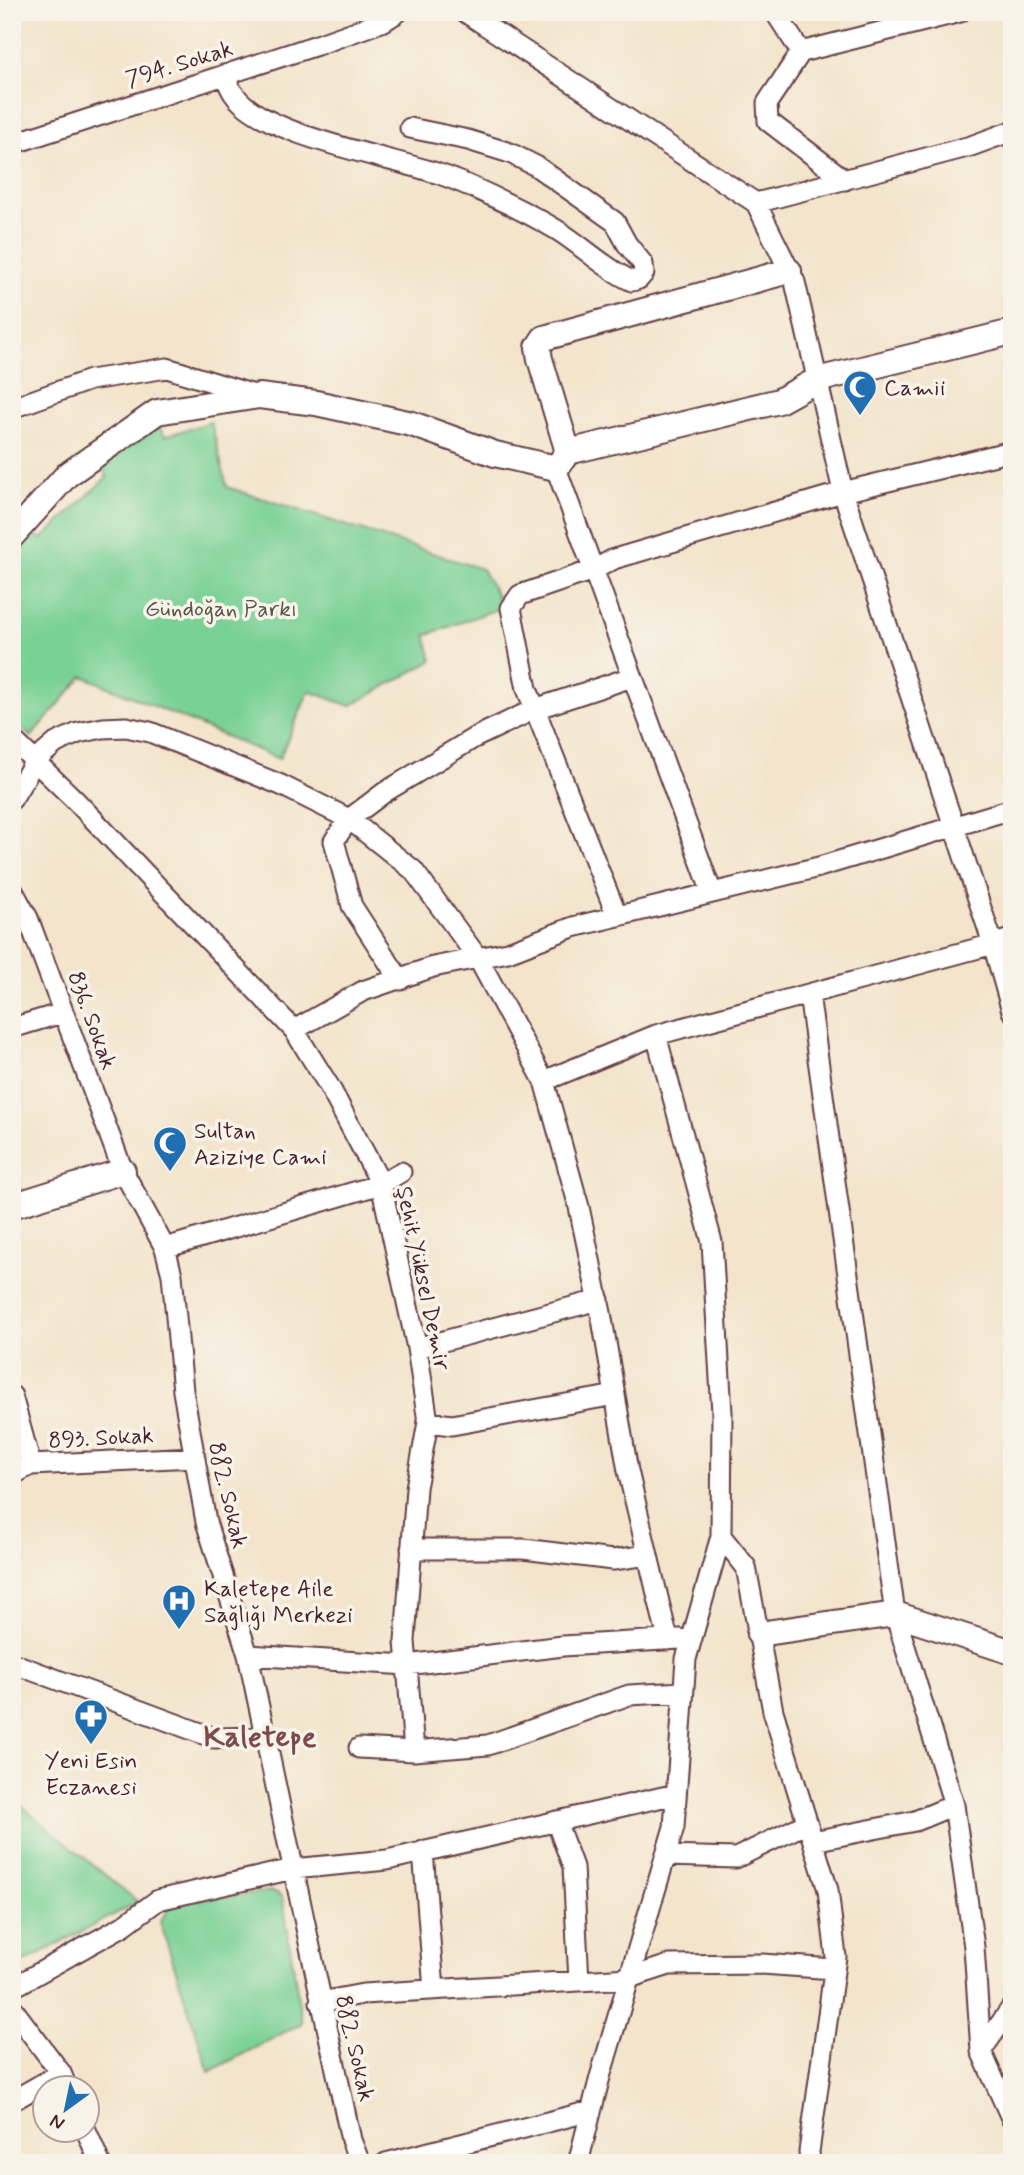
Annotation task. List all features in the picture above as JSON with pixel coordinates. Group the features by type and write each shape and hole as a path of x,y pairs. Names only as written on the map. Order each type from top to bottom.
{"street":[{"name":"794. Sokak","path":"12,144 384,21 398,12"},
{"path":"465,12 757,203 795,282 843,492 953,826 1003,941 1012,1011"},
{"path":"775,12 801,51"},
{"path":"845,180 768,121 767,103 801,51 960,12"},
{"path":"224,75 234,95 244,104 286,127 340,147 442,175 557,230 620,276 632,281 639,279 644,273 643,264 627,244 615,222 536,166 510,153 479,143 410,128"},
{"path":"757,203 971,146 1012,131"},
{"path":"712,893 593,570 562,460 540,359 541,341 789,271"},
{"path":"639,279 660,308"},
{"path":"12,408 90,380 167,369 259,396 316,402 412,424 495,454 562,460 779,401 817,380 1012,332"},
{"path":"12,536 67,475 157,412 259,396"},
{"path":"617,916 527,690 511,608 520,595 593,570 614,559 843,492 1012,451"},
{"path":"400,980 352,906 334,841 349,819 385,792 474,738 535,709 632,677"},
{"path":"12,799 35,761 56,743 78,733 126,727 150,732 270,780 349,819 412,870 478,958 544,1081 579,1207 628,1471 668,1640"},
{"name":"Şehit Yüksel Demir","path":"12,739 294,1030 329,1086 381,1184 417,1348 428,1423 416,1488 405,1641 414,1751"},
{"path":"294,1030 363,991 433,967 508,952 573,927 819,867 1012,809"},
{"name":"836. Sokak","path":"12,889 28,918 123,1171"},
{"path":"544,1081 656,1035 1003,941"},
{"path":"808,994 895,1614 954,1805 974,1947 981,2051 1012,2120"},
{"path":"12,1028 62,1013"},
{"path":"578,2163 674,1827 686,1659 721,1536 722,1413 712,1242 656,1035"},
{"path":"12,1206 123,1171"},
{"name":"882. Sokak","path":"123,1171 165,1248 172,1275 183,1391 206,1522 248,1655 320,2002 351,2140 360,2163"},
{"path":"165,1248 381,1184 401,1172"},
{"path":"417,1348 598,1300"},
{"path":"428,1423 452,1424 615,1395"},
{"path":"12,1396 31,1465"},
{"name":"893. Sokak","path":"12,1475 31,1465 194,1457"},
{"path":"721,1536 746,1567 773,1711 828,1890 836,1957 809,2152 810,2163"},
{"path":"411,1549 523,1549 613,1560 648,1555"},
{"path":"759,1634 895,1614 1012,1652"},
{"path":"248,1655 407,1665 563,1646 692,1639"},
{"path":"12,1663 214,1738 267,1737"},
{"path":"359,1748 414,1751 488,1745 629,1695 683,1692"},
{"path":"12,1988 123,1926 158,1900 293,1869 387,1860 676,1794"},
{"path":"665,1856 736,1858 810,1832 915,1821 954,1805"},
{"path":"556,1821 573,1867 579,1981"},
{"path":"423,1851 434,1990"},
{"path":"320,2002 363,1994 629,1978 669,1965 762,1964 834,1969"},
{"path":"981,2051 1012,2007"},
{"path":"12,2008 60,2074"},
{"path":"12,2101 32,2093"},
{"path":"386,2163 591,2111"},
{"path":"92,2144 100,2163"}],"green space":[{"name":"Gündoğan Parkı","path":"211,422 227,487 482,569 503,607 426,635 432,661 350,706 309,691 279,759 83,676 31,737 12,719 12,570 18,562 12,556 31,533 42,539 107,477 101,466 158,425 165,436"},
{"path":"12,1798 138,1902 12,1968"},
{"path":"272,1891 279,1894 283,1900 302,2023 209,2072 160,1922 169,1909 182,1902"}],"place":[{"name":"Camii","path":"860,417"},
{"name":"Sultan Aziziye Cami","path":"170,1173"},
{"name":"Kaletepe Aile Sağlığı Merkezi","path":"179,1631"},
{"name":"Yeni Esin Eczanesi","path":"91,1746"}],"district":[{"name":"Kaletepe","path":"260,1736"}]}
